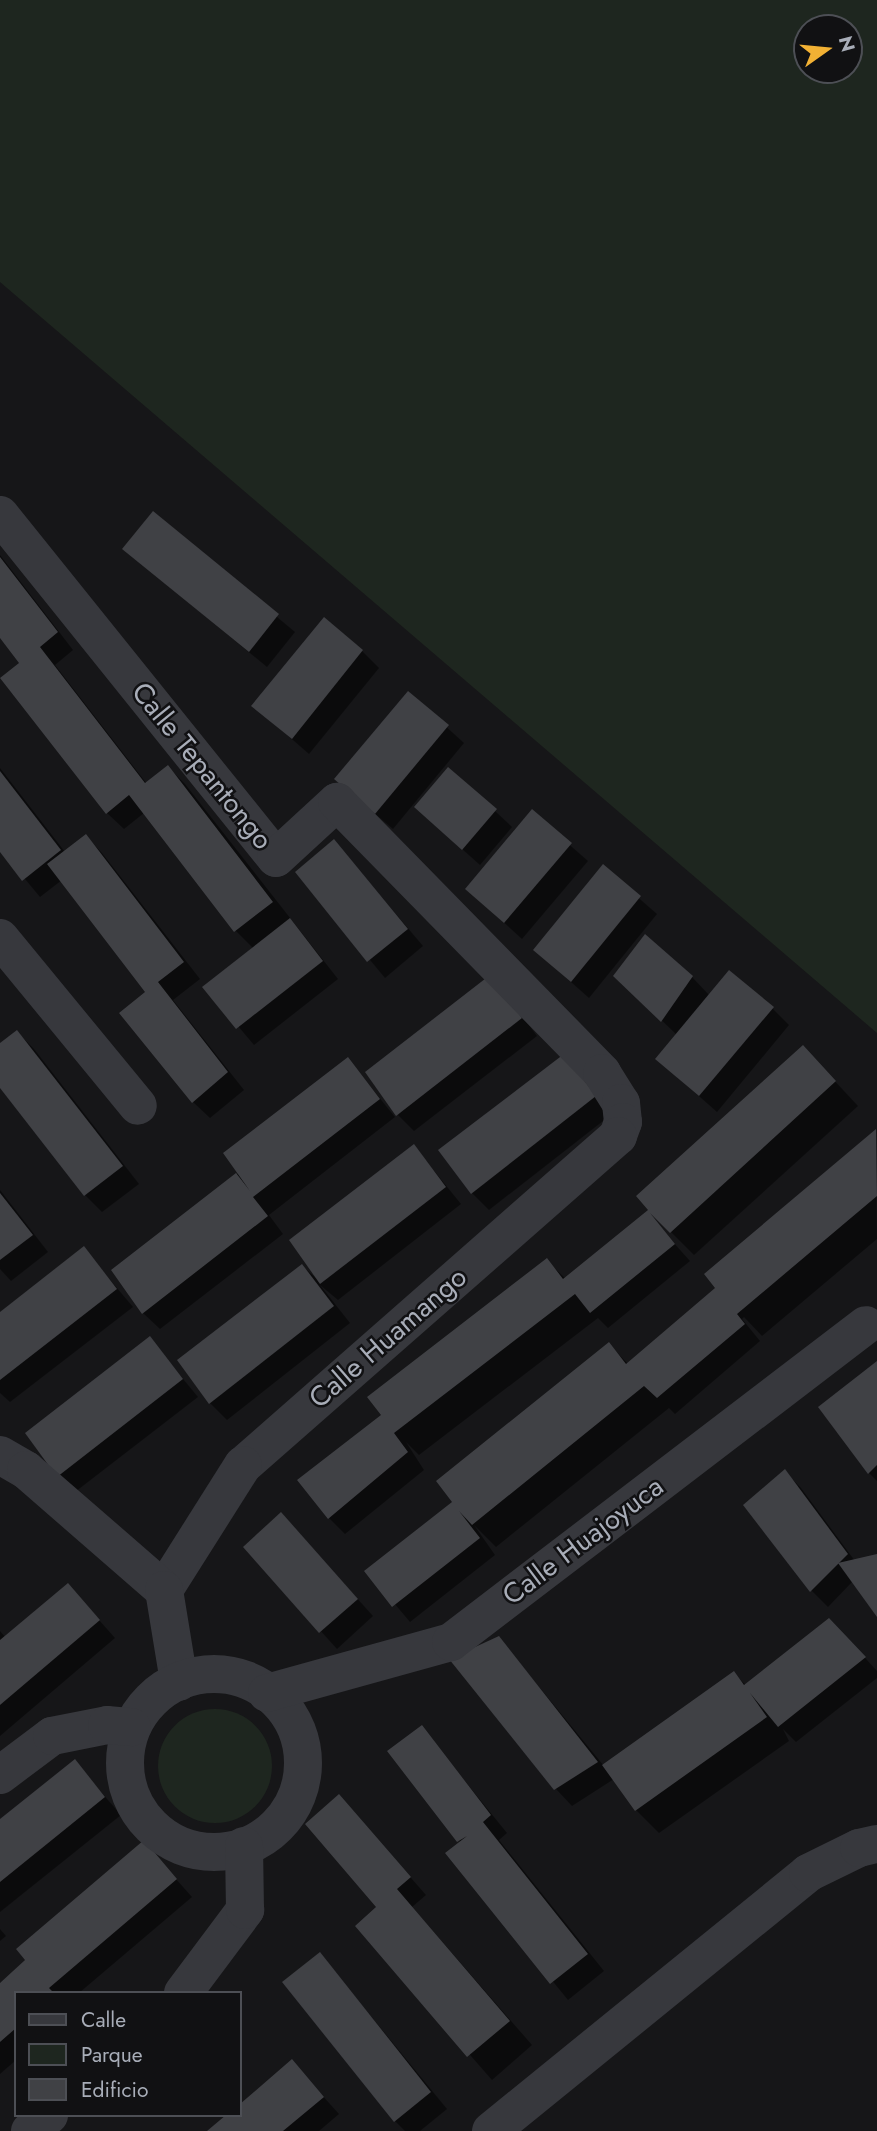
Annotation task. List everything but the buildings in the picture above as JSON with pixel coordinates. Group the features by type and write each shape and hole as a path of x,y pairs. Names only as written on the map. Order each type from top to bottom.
{"street":[{"name":"Calle Tepantongo","path":"0,515 276,858 337,802 602,1073 621,1103"},
{"path":"0,938 138,1106"},
{"name":"Calle Huamango","path":"164,1590 243,1465 618,1136 623,1122 621,1103"},
{"name":"Calle Huajoyuca","path":"267,1693 451,1642 866,1325"},
{"path":"0,1455 26,1471 164,1590 179,1682"},
{"path":"203,1674 234,1676 267,1693 285,1710 299,1738 303,1769 296,1799 281,1823 259,1840 233,1851 205,1853 178,1845 155,1830 137,1808 127,1783 124,1754 132,1727 148,1701 179,1682 203,1674"},
{"path":"0,1775 52,1736 107,1725 132,1727"},
{"path":"491,2131 808,1873 859,1848 877,1844"},
{"path":"184,1991 245,1910 244,1846"},
{"path":"30,2131 47,2117"}],"green space":[{"path":"0,0 877,0 877,1033 0,282"},
{"path":"215,1709 237,1714 255,1726 267,1744 272,1766 267,1788 255,1806 237,1818 215,1823 193,1818 175,1806 163,1788 158,1766 163,1744 175,1726 193,1714"}]}
